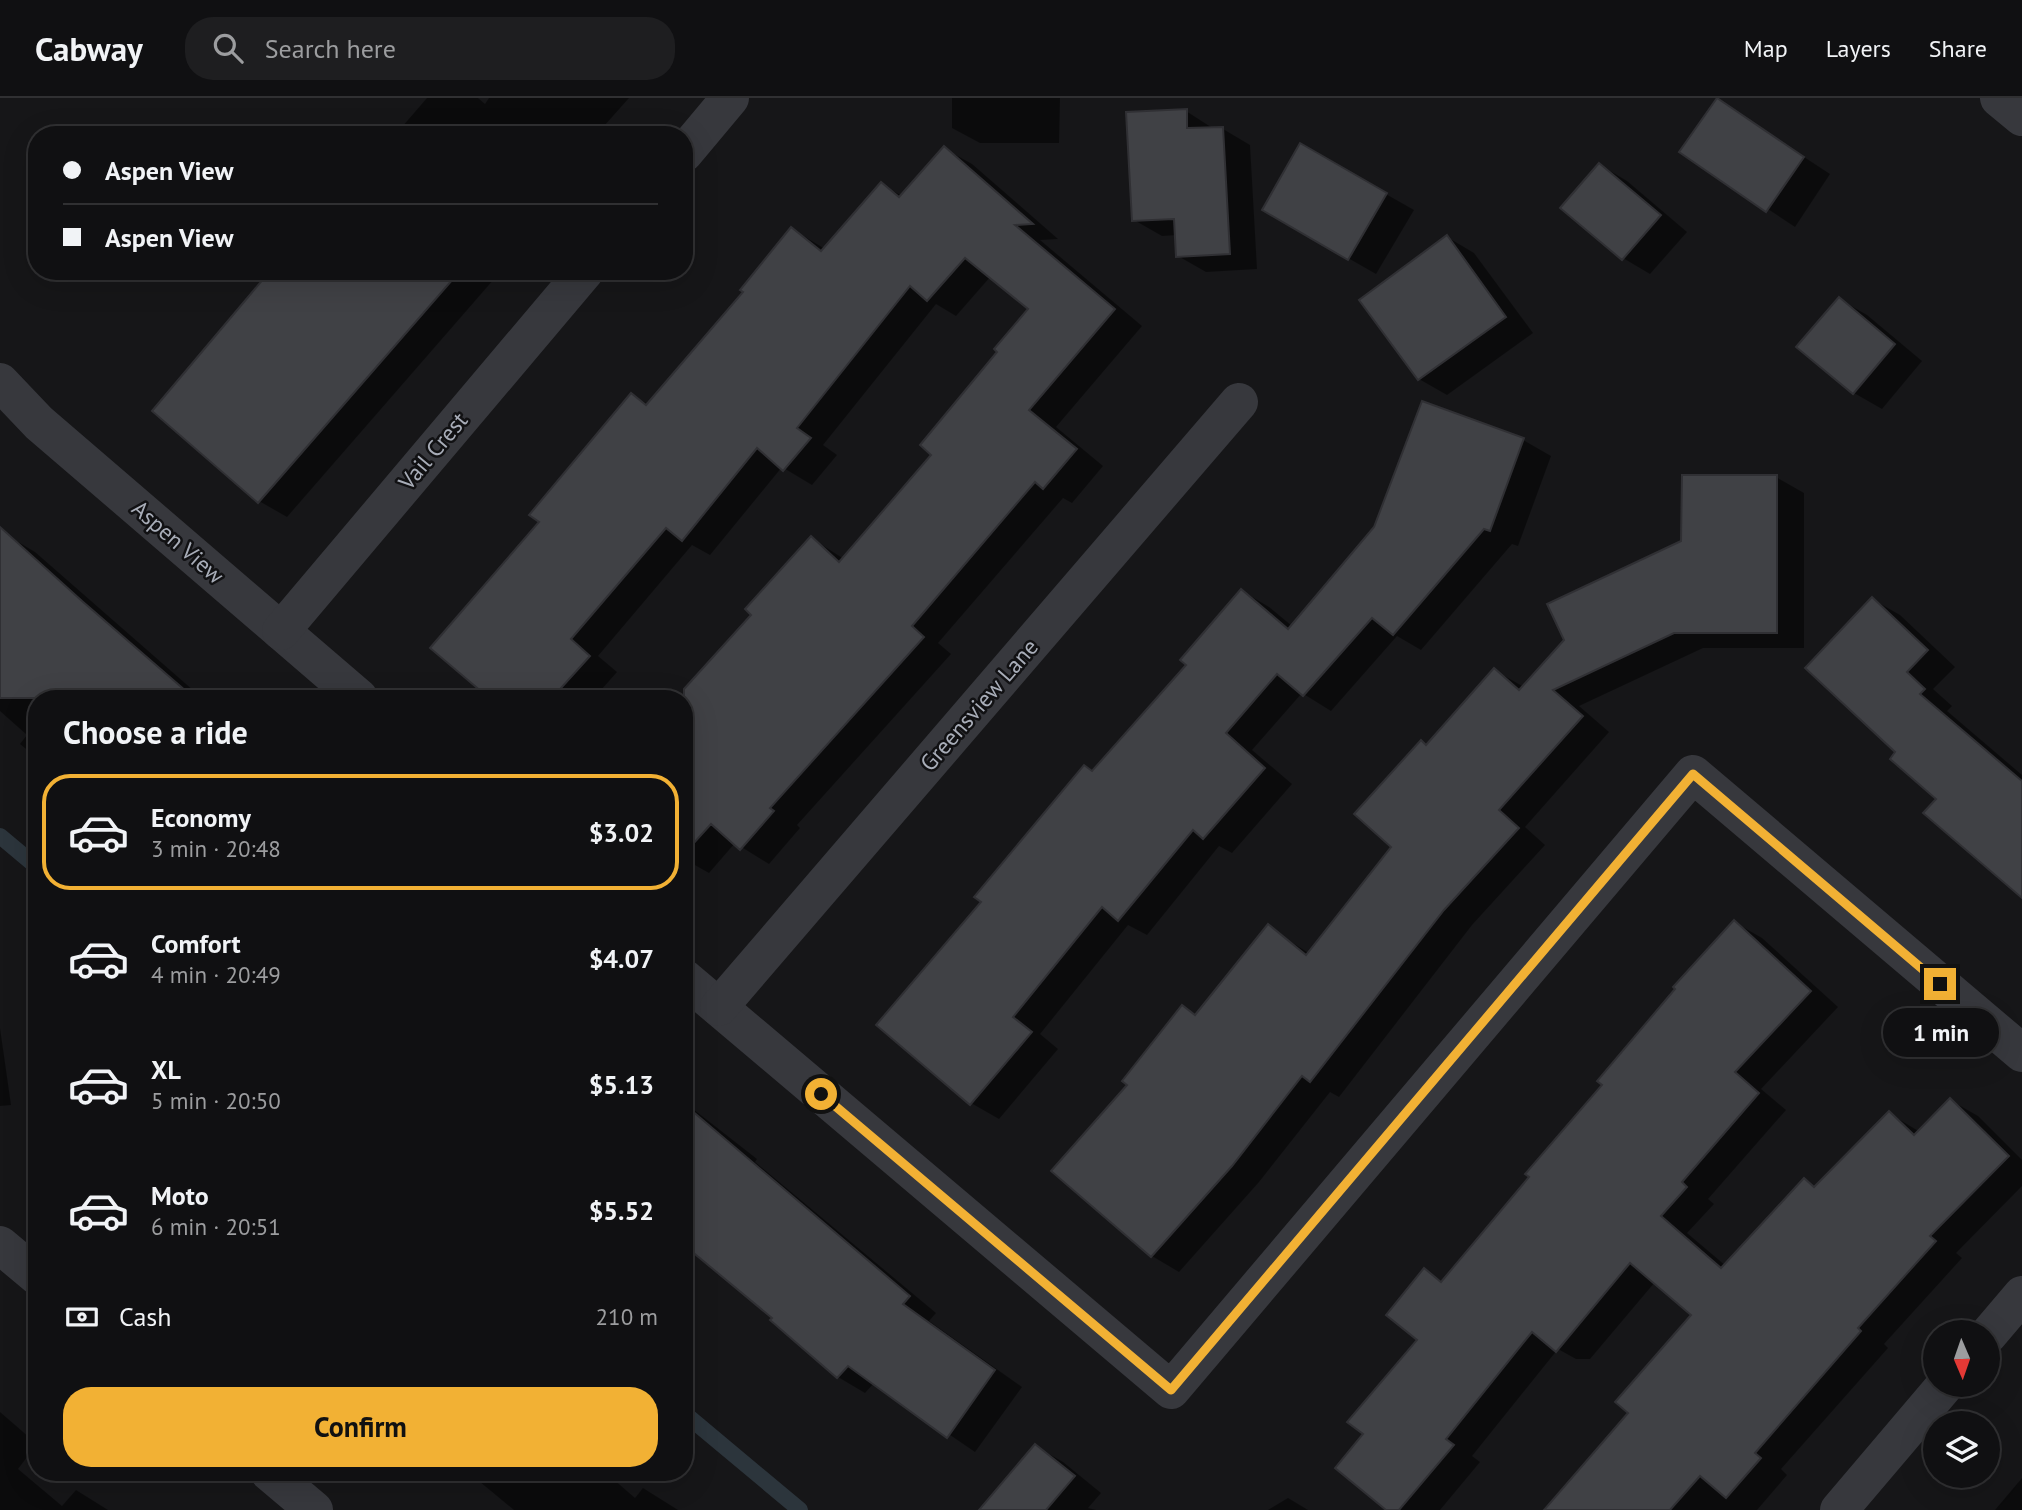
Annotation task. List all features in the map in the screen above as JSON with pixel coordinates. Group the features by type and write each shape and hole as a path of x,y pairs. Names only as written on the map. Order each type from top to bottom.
{"street":[{"path":"693,142 730,98"},
{"path":"1999,98 2022,117"},
{"name":"Vail Crest","path":"282,631 577,280"},
{"name":"Aspen View","path":"0,382 40,423 350,690"},
{"name":"Greensview Lane","path":"719,1007 1239,402"},
{"path":"693,985 1171,1390 1693,774 2022,1054"},
{"path":"0,1245 28,1268"},
{"path":"2000,1321 2022,1295"},
{"path":"1839,1510 1935,1397"},
{"path":"280,1481 314,1510"}],"building":[{"path":"1717,98 1804,157 1766,212 1679,152"},
{"path":"1187,109 1187,128 1223,127 1230,254 1176,257 1174,219 1132,221 1126,112"},
{"path":"1300,143 1387,193 1348,260 1262,210"},
{"path":"944,146 1033,224 1015,225 1115,309 1029,410 1077,449 1043,489 1035,482 912,626 924,637 770,808 774,811 740,850 711,824 693,844 693,690 684,689 751,615 745,609 811,536 839,562 931,455 920,445 997,352 994,349 1028,309 965,258 927,301 910,286 797,428 811,438 783,471 757,448 682,541 666,528 571,639 590,656 559,690 480,690 430,648 539,522 529,515 631,393 646,405 743,292 740,290 791,227 821,251 881,182 899,197"},
{"path":"1599,163 1661,215 1622,260 1560,208"},
{"path":"1447,235 1506,317 1418,380 1359,300"},
{"path":"262,280 452,280 258,503 152,411"},
{"path":"1839,297 1895,344 1853,394 1796,347"},
{"path":"1422,401 1524,438 1490,531 1484,529 1393,635 1372,618 1303,696 1277,674 1226,733 1265,768 1203,839 1193,830 1118,921 1102,907 1013,1017 1032,1032 970,1105 876,1025 981,902 974,897 1084,765 1092,771 1186,665 1180,660 1241,589 1288,629 1374,527"},
{"path":"1682,475 1777,475 1777,633 1674,633 1553,690 1583,716 1499,810 1519,828 1444,910 1310,1082 1302,1076 1232,1166 1151,1257 1051,1171 1127,1085 1122,1081 1182,1005 1195,1015 1268,924 1306,955 1391,847 1354,814 1421,740 1426,745 1494,668 1519,690 1564,640 1547,604 1681,541"},
{"path":"0,527 185,690 28,690 28,698 0,698"},
{"path":"1872,597 1928,650 1907,672 1925,689 1920,694 2022,781 2022,898 1923,813 1936,799 1890,759 1895,752 1805,668"},
{"path":"1734,920 1811,991 1735,1072 1759,1093 1682,1182 1687,1187 1661,1216 1721,1268 1804,1178 1814,1187 1889,1111 1914,1135 1950,1098 2009,1156 1930,1236 1936,1241 1858,1328 1861,1331 1755,1453 1761,1458 1726,1498 1700,1476 1670,1510 1544,1510 1628,1413 1615,1402 1691,1315 1630,1263 1556,1352 1532,1332 1446,1439 1454,1445 1399,1510 1386,1510 1335,1468 1363,1434 1347,1422 1417,1340 1386,1315 1424,1268 1441,1282 1529,1177 1525,1174 1602,1085 1597,1081 1675,989 1673,987"},
{"path":"693,1112 910,1296 903,1304 995,1370 947,1438 848,1366 837,1378 770,1320 772,1318 693,1252"},
{"path":"1035,1444 1075,1476 1046,1510 979,1510"}],"waterway":[{"path":"0,836 28,859"},
{"path":"693,1421 800,1510"}],"route":[{"path":"821,1094 1171,1390 1693,774 1940,984"}]}
